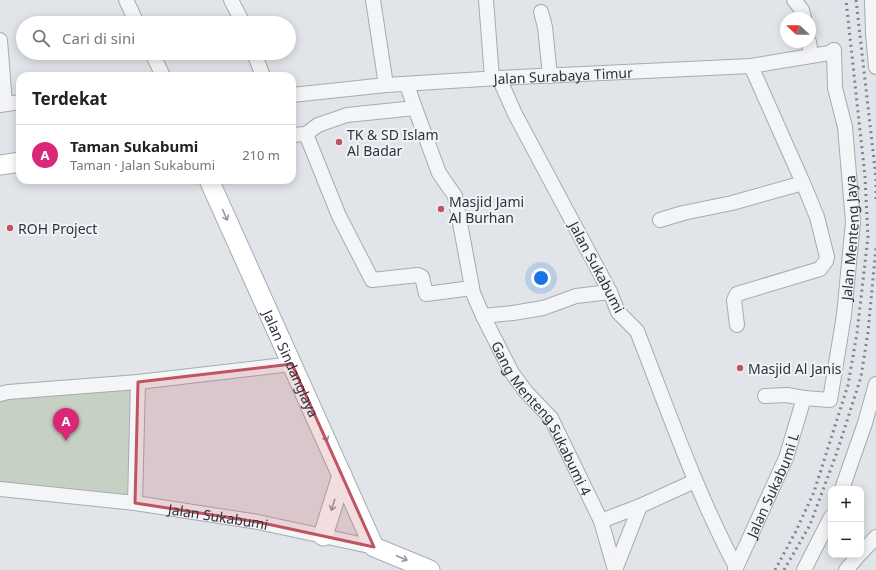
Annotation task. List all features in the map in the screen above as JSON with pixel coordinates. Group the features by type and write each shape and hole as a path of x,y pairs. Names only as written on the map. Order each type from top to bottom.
{"street":[{"path":"126,0 134,16"},
{"path":"231,0 239,16"},
{"path":"373,0 386,85"},
{"path":"486,0 495,78"},
{"path":"794,0 802,12"},
{"path":"872,0 876,67"},
{"path":"541,12 545,27 550,76"},
{"path":"0,40 2,105 16,103"},
{"path":"810,48 812,56"},
{"name":"Jalan Surabaya Timur","path":"296,95 386,85 407,85 495,78 751,66 829,53 834,50"},
{"name":"Jalan Menteng Jaya","path":"804,398 830,400 844,315 853,222 845,127 835,88 834,50"},
{"path":"155,60 161,72"},
{"path":"257,60 261,72"},
{"path":"737,326 734,300 737,294 820,269 827,257 817,218 751,66"},
{"name":"Jalan Sukabumi","path":"495,78 610,292 618,312 637,330 695,481 736,568"},
{"name":"Gang Menteng Sukabumi 4","path":"407,85 439,173 455,196 472,288 483,316 512,373 526,392 551,418 601,521 615,570"},
{"path":"296,135 306,134 318,126 347,115 415,108"},
{"path":"306,134 338,216 372,280 418,275 422,277 426,294 472,288"},
{"path":"0,164 16,162"},
{"path":"660,220 683,213 732,203 803,183"},
{"name":"Jalan Sindanglaya","path":"211,184 374,546"},
{"path":"827,257 834,260 840,267 844,315"},
{"path":"483,316 543,308 576,296 610,292"},
{"path":"0,394 8,392 138,382 292,364"},
{"path":"135,503 138,382"},
{"path":"843,486 865,423 876,384"},
{"path":"765,396 787,395 804,398"},
{"name":"Jalan Sukabumi L","path":"736,568 786,458 804,398"},
{"path":"323,536 342,474"},
{"path":"601,521 640,506 695,481"},
{"name":"Jalan Sukabumi","path":"0,489 135,503 258,522 374,546 430,570"},
{"name":"Gang Menteng Sukabumi 4","path":"615,570 640,506"},
{"path":"804,570 828,522"},
{"path":"864,550 876,537"},
{"path":"846,570 856,558"}],"highlighted area":[{"path":"292,364 374,547 258,522 135,503 138,382"}],"green space":[{"path":"133,387 129,498 0,485 0,398"}],"railway":[{"path":"775,570 795,533 814,492 848,385 857,333 868,237 865,177 846,0"},
{"path":"856,0 876,178 876,199"},
{"path":"784,570 810,525 837,452 861,377 868,332 876,247"}],"place":[{"name":"TK & SD Islam Al Badar","path":"339,142"},
{"name":"Masjid Jami Al Burhan","path":"441,209"},
{"name":"ROH Project","path":"10,228"},
{"name":"Masjid Al Janis","path":"740,368"},
{"name":"Taman Sukabumi","path":"66,441"}]}
